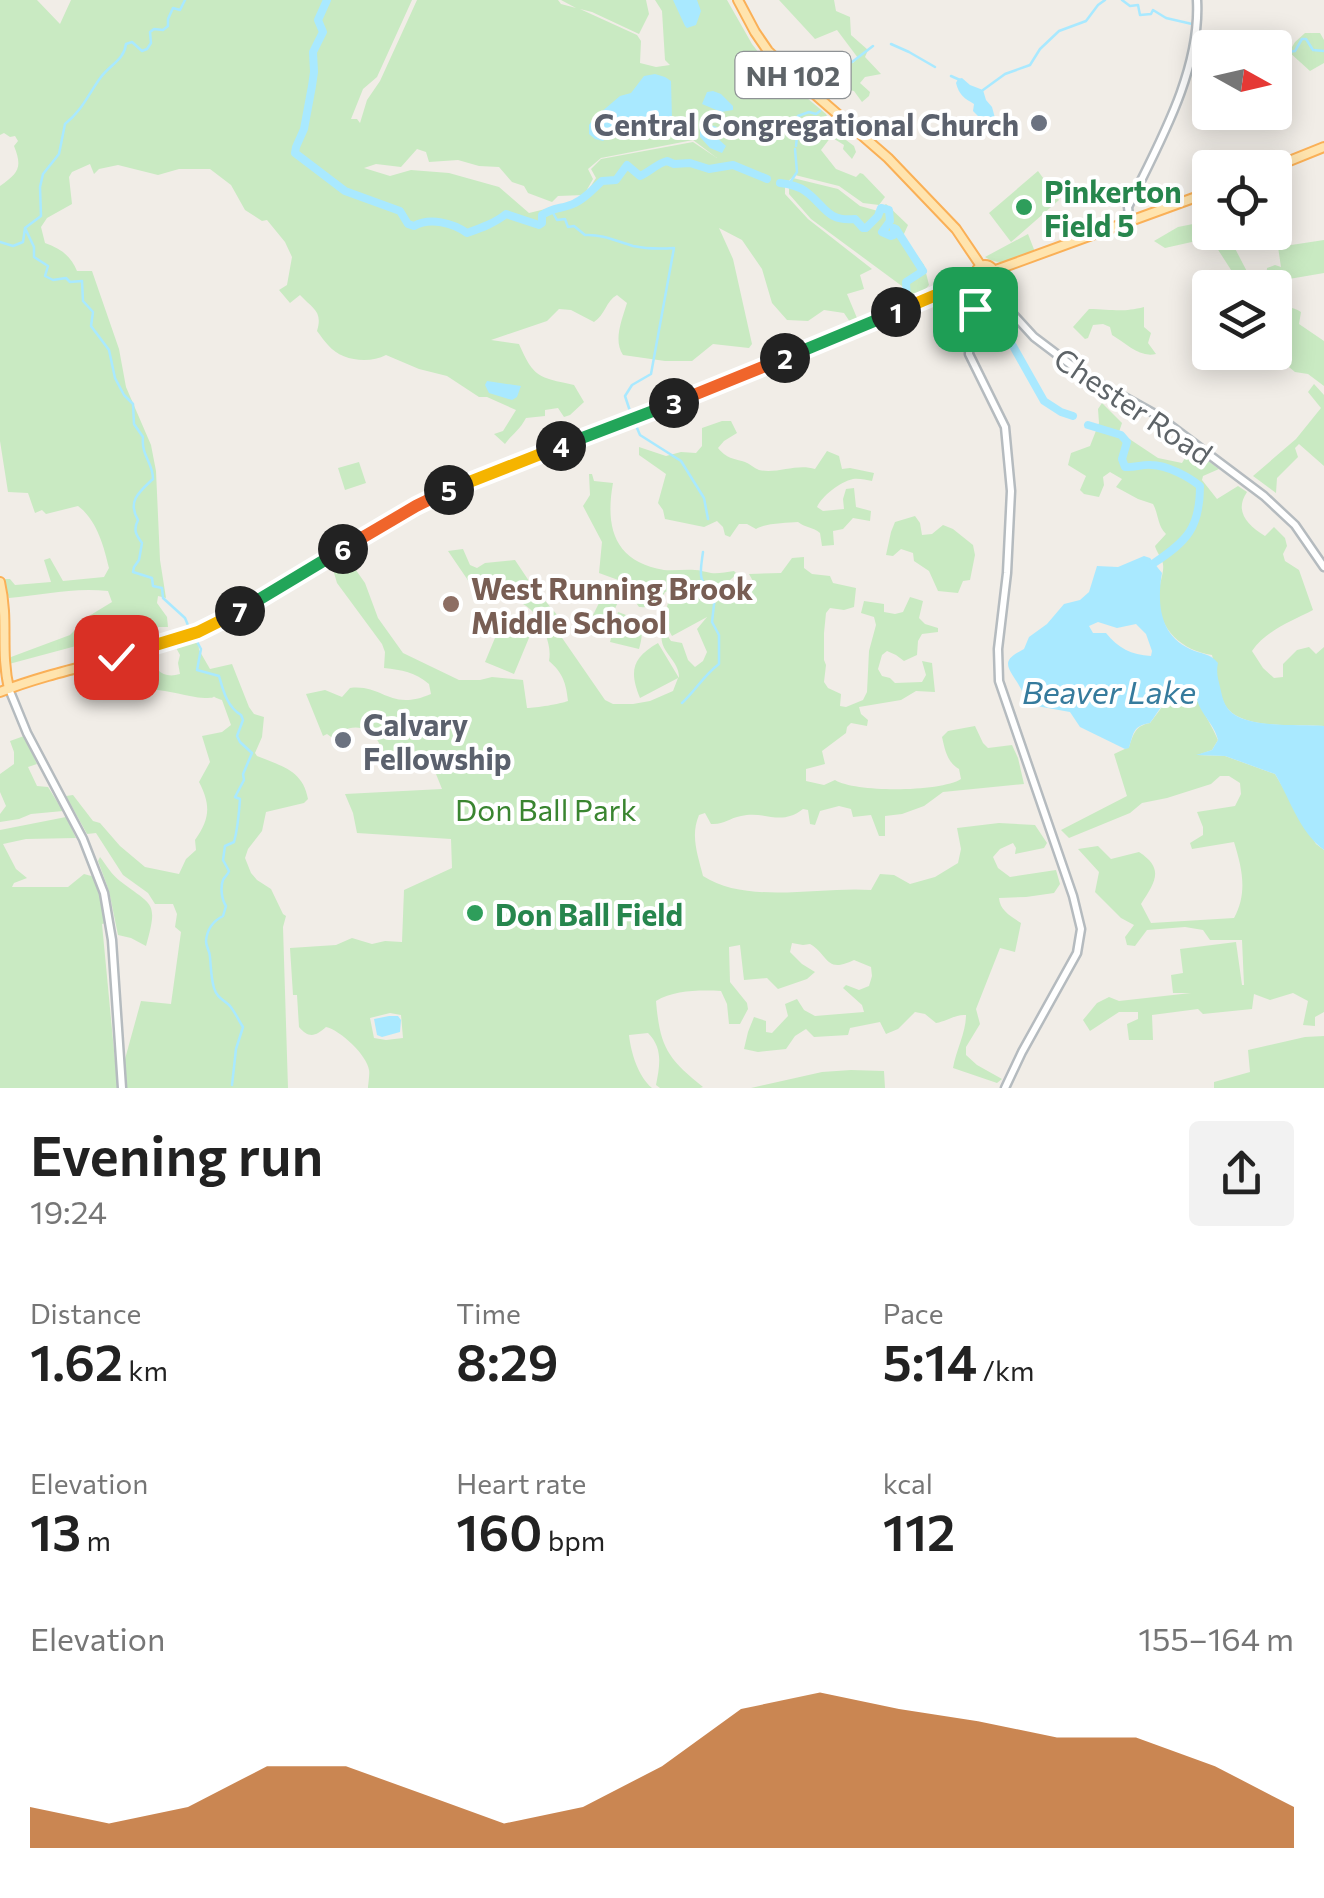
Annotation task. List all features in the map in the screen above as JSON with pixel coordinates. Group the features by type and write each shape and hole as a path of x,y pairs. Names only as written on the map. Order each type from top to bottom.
{"main road":[{"name":"NH 102","path":"738,0 768,51 888,158 956,229 981,266"},
{"path":"1292,160 1324,147"},
{"path":"0,582 4,690 163,644 240,611 431,498 914,304 979,280 986,283 992,275 1192,199"},
{"path":"979,280 976,270 981,266 988,265 992,275"}],"street":[{"path":"1134,220 1128,212 1131,202 1190,64 1197,0"},
{"name":"Chester Road","path":"992,275 1011,312 1034,337 1083,374 1155,414 1264,496 1295,526 1324,567"},
{"path":"979,280 969,354 1004,428 1011,491 999,681 1076,905 1081,934 1073,962 1005,1088"},
{"path":"4,690 79,830 104,893 112,940 122,1088"}],"green space":[{"path":"0,0 37,0 60,24 71,0 412,0 377,77 363,89 351,119 360,123 367,100 380,81 417,0 558,0 576,8 561,0 646,0 649,14 639,34 580,9 637,35 641,41 640,63 656,67 670,65 665,60 662,11 655,0 727,0 769,66 826,114 834,131 854,146 852,159 844,145 831,137 821,150 836,169 856,177 863,174 885,197 879,205 863,203 839,186 795,175 785,184 785,194 808,219 872,269 860,275 864,289 847,294 857,318 850,322 844,313 824,310 808,321 787,320 772,303 762,269 742,240 719,228 733,259 752,344 749,348 713,344 692,361 623,355 619,336 627,303 617,295 594,322 571,310 559,309 547,321 491,340 519,344 534,370 574,385 584,402 564,417 558,408 545,410 545,416 526,418 505,444 494,434 503,431 516,410 479,397 447,376 386,355 356,359 340,355 325,342 317,331 319,319 313,307 300,295 290,303 279,290 287,285 292,257 285,242 267,220 245,210 231,185 210,169 179,169 158,175 118,165 94,174 90,164 72,172 72,204 47,218 41,227 45,243 64,253 77,271 92,271 119,349 126,387 151,445 166,598 158,596 157,603 167,617 168,627 153,630 156,642 121,651 117,635 9,664 11,657 70,635 89,616 112,602 108,591 95,590 9,598 3,579 10,579 15,585 51,582 44,560 50,558 63,581 104,577 109,568 95,526 78,506 35,513 28,493 8,492 0,441 0,186 17,169 14,146 18,141 15,136 0,135","holes":["693,140 717,158 693,142 601,159 591,169 596,178 585,195 570,203 529,213 499,187 449,173 411,170 390,176 364,168 376,164 401,167 417,149 426,152 429,162 458,160 499,167 528,193 552,202 558,196 584,195 593,179 588,169 601,158"]},
{"path":"779,0 834,0 836,11 850,17 851,35 868,50 865,57 881,74 865,77 860,83 870,92 869,96 862,102 854,91 840,84 848,73 840,64 847,59 853,63 858,58 837,30 815,39"},
{"path":"1305,33 1320,33 1324,40 1324,63 1310,71 1292,55 1295,42"},
{"name":"Pinkerton Field 5","path":"1038,171 1059,200 1011,242 989,213"},
{"path":"793,178 838,189 860,206 878,211 886,204 908,225 903,236 924,265 929,285 914,295 811,219 789,194"},
{"path":"1192,224 1192,242 1165,248 1154,241 1178,227"},
{"path":"1028,234 1035,252 1004,262 985,257"},
{"path":"1324,240 1324,273 1292,279 1292,270 1267,270 1275,265 1281,267 1278,250 1292,250 1292,245"},
{"path":"1218,250 1236,250 1246,270 1231,270"},
{"path":"1144,307 1144,327 1151,333 1148,343 1156,354 1133,349 1103,324 1093,325 1085,339 1073,327 1089,309"},
{"path":"1292,309 1301,312 1299,324 1324,341 1324,386 1308,374 1295,372"},
{"path":"1314,384 1324,395 1324,466 1299,444 1295,448 1298,457 1277,478 1276,493 1253,476 1296,439 1321,408 1308,392"},
{"path":"1102,403 1122,423 1119,432 1158,458 1182,463 1191,448 1219,469 1202,480 1217,499 1238,486 1247,492 1242,511 1248,522 1265,536 1274,527 1285,538 1285,561 1299,570 1313,610 1271,632 1252,651 1274,678 1283,677 1283,664 1297,650 1309,647 1316,654 1324,647 1324,726 1241,718 1224,703 1212,655 1190,648 1172,635 1159,605 1163,564 1155,546 1166,534 1153,504 1116,487 1122,479 1110,472 1103,477 1099,497 1084,494 1080,490 1086,476 1068,465 1071,453 1090,446"},
{"path":"731,421 737,433 718,448 759,470 815,469 827,451 839,456 842,469 874,473 872,481 853,479 837,486 817,507 823,511 844,509 846,489 854,488 856,507 871,511 870,521 853,518 843,529 833,531 834,545 822,546 820,533 798,522 756,529 739,524 730,537 717,521 704,527 665,519 658,503 666,474 639,455 639,447 666,456 696,453 702,446 702,428"},
{"path":"359,462 366,483 345,490 338,468"},
{"name":"Don Ball Park","path":"589,474 594,481 613,483 612,528 624,551 647,566 714,573 734,571 737,574 730,580 732,588 744,593 752,591 754,583 749,574 781,573 792,558 804,557 804,568 812,574 830,576 833,583 856,588 854,607 830,608 826,613 824,682 841,694 840,706 863,700 867,692 869,651 876,625 874,617 861,613 864,601 884,604 884,612 895,614 903,612 910,597 923,601 919,618 938,628 938,632 922,634 917,655 904,661 887,651 878,669 895,683 922,682 926,675 922,661 932,663 935,692 916,691 901,700 859,707 868,720 867,726 851,723 846,733 822,751 825,764 806,769 806,781 824,785 835,780 861,787 898,789 951,783 961,779 942,737 948,731 975,726 988,748 1012,745 1024,784 943,792 924,806 885,816 885,836 879,836 871,815 853,817 851,809 839,806 820,811 815,825 810,824 808,810 803,809 787,817 750,815 716,824 711,824 705,813 699,815 696,823 696,846 703,876 721,885 763,892 871,890 880,874 894,875 910,884 935,877 958,863 961,849 957,828 999,823 1035,825 1047,843 1044,848 1015,854 1013,843 993,857 998,868 1010,877 1056,870 1060,884 1054,893 999,898 1004,910 1021,923 1015,952 1000,948 976,1009 980,1024 966,1047 966,1055 977,1065 1002,1079 997,1083 953,1068 966,1015 936,1023 915,1012 898,1029 886,1034 880,1022 850,1028 848,1035 814,1037 806,1029 786,1049 744,1049 754,1017 766,1021 766,1032 772,1033 788,1016 785,1004 797,999 804,1010 815,1016 864,1012 862,1005 843,988 846,985 859,990 869,986 871,967 854,960 832,964 810,944 792,943 790,952 815,972 807,979 778,989 767,978 744,980 740,945 729,947 730,982 748,1009 740,1024 729,1024 721,991 679,993 656,1001 663,1041 673,1059 703,1087 700,1088 656,1085 658,1051 648,1033 629,1035 636,1064 652,1088 368,1088 367,1064 345,1038 326,1027 312,1035 299,1027 290,948 336,945 352,938 372,944 402,942 404,890 452,868 451,839 357,833 345,794 442,789 430,759 383,761 375,736 363,729 344,730 334,739 323,736 306,694 325,690 342,697 350,688 362,688 405,700 431,694 429,684 419,677 384,668 382,644 337,583 332,566 340,561 351,563 365,583 378,618 403,653 459,680 523,680 527,708 568,701 563,679 549,661 544,630 532,611 509,599 478,595 448,551 463,549 470,565 477,568 485,563 515,560 558,616 558,632 605,700 613,704 650,701 673,691 678,678 640,698 634,673 638,660 658,643 679,678 663,646 662,633 671,641 682,643 695,667 707,652 697,629 707,617 672,636 666,613 673,590 665,592 655,604 639,607 621,581 599,573 602,542 583,506 590,495","holes":["390,1013 401,1015 403,1038 374,1038 370,1018"]},
{"path":"915,516 922,535 932,534 943,525 973,545 970,580 963,581 958,593 938,591 929,571 914,561 913,553 901,549 893,556 886,555 895,522"},
{"path":"608,585 623,592 606,627 591,619"},
{"path":"618,612 639,624 639,649 610,642"},
{"path":"502,621 531,633 514,674 485,662"},
{"path":"198,637 199,650 210,669 232,664 249,707 254,714 264,717 257,756 296,775 308,799 266,812 262,831 245,858 251,873 271,889 286,916 283,927 288,1088 0,1088 0,830 66,817 76,838 26,839 3,844 16,869 27,878 12,887 68,887 84,874 95,877 106,923 102,924 115,1061 125,1059 141,1001 171,1004 181,932 175,927 177,914 173,904 155,904 148,893 123,875 96,833 87,834 66,796 73,795 93,821 100,823 145,867 179,874 196,850 195,840 206,818 206,798 199,782 210,762 202,736 222,732 231,725 222,700 144,690 133,665 138,657 149,655 160,672 180,674 180,655 174,644"},
{"path":"1181,687 1191,692 1218,740 1212,750 1198,755 1225,756 1275,774 1316,844 1324,850 1324,1012 1315,1017 1315,1026 1303,1025 1308,1001 1293,993 1270,1000 1254,994 1252,1009 1203,1014 1198,1009 1152,1015 1153,1040 1129,1040 1127,1024 1138,1019 1138,1012 1119,1012 1090,1031 1083,1020 1097,1003 1109,997 1119,1001 1191,993 1173,993 1171,975 1183,973 1180,949 1236,942 1244,985 1242,940 1210,940 1203,930 1185,927 1147,930 1135,946 1127,945 1125,937 1134,925 1121,918 1095,892 1099,872 1078,849 1098,846 1111,859 1139,852 1147,858 1155,876 1141,904 1151,923 1234,918 1242,890 1234,842 1192,849 1190,843 1203,835 1197,812 1235,806 1241,794 1240,783 1220,776 1211,784 1142,803 1130,813 1069,838 1061,830 1127,796 1114,754 1129,747 1136,731 1150,723"},
{"path":"24,736 37,764 28,767 37,786 48,787 63,811 0,822 6,806 0,792 0,774 14,764 10,741"},
{"path":"100,857 117,879 150,906 152,920 146,946 118,935"},
{"path":"1324,1036 1324,1088 1214,1088 1214,1082 1250,1072 1248,1050"},
{"path":"884,1071 885,1088 751,1088 822,1072"}],"water":[{"path":"673,0 697,0 701,11 696,25 685,26"},
{"path":"655,74 671,81 672,119 661,129 640,126 615,130 603,141 589,134 593,119 620,96 631,93 644,76"},
{"path":"962,78 983,90 995,118 991,121 982,120 973,111 974,104 960,93 956,83"},
{"path":"707,92 721,94 733,110 721,112 702,104"},
{"path":"700,124 717,127 715,136 726,146 722,153 710,148 700,137"},
{"path":"487,381 521,386 512,400 489,393"},
{"name":"Beaver Lake","path":"1144,556 1162,573 1160,606 1166,626 1180,643 1218,663 1223,699 1229,710 1260,723 1324,726 1324,850 1302,825 1275,774 1225,756 1196,755 1212,750 1218,740 1190,690 1173,693 1150,723 1137,728 1125,749 1080,727 1070,712 1031,705 1010,671 1009,660 1064,604 1080,600 1089,592 1097,566 1118,567","holes":["1098,622 1117,628 1136,624 1146,634 1151,656 1126,650 1106,633 1093,633 1089,626"]},
{"path":"389,1016 401,1020 400,1032 377,1035 374,1019"}],"waterway":[{"path":"0,242 13,246 23,242 25,228 41,216 43,174 59,154 65,124 120,58 126,44 132,42 142,51 147,49 150,32 168,26 173,8 180,10 185,0"},
{"path":"327,0 318,20 323,32 313,52 312,86 295,153 345,191 400,211 408,224 441,222 467,233 506,214 539,225 542,215 579,201 602,181 616,180 627,165 640,176 667,161 709,169 733,165 767,179"},
{"path":"983,90 1005,74 1030,65 1059,31 1086,21 1105,0"},
{"path":"1122,0 1130,6 1138,5 1140,15 1151,14 1153,10 1166,18 1192,24"},
{"path":"1292,51 1302,39 1313,50 1324,51"},
{"path":"891,44 935,67"},
{"path":"852,62 873,46"},
{"path":"951,76 960,80"},
{"path":"796,146 798,116 820,111"},
{"path":"789,184 797,172 795,149"},
{"path":"780,183 802,189 832,215 855,219 863,228 878,216 881,208 889,210 890,221 882,232 891,236 896,229 923,271 906,282 907,301"},
{"path":"551,209 557,220 565,219 568,227 574,226 585,235 638,247 674,248 651,374 632,385 625,396 630,411"},
{"path":"25,228 34,257 48,266 45,276 82,281 83,301 93,312 91,326 109,350 115,378 133,404 134,424 143,437 153,479 134,502 136,532 142,543 133,572 152,578 153,586 162,588 163,598 185,618 190,630"},
{"path":"980,314 1001,313 1009,339 1044,401 1073,416"},
{"path":"1088,425 1121,435 1127,442 1122,459 1125,467 1164,467 1200,486 1197,513 1189,532 1154,563"},
{"path":"637,428 640,435 681,461 704,498 708,519"},
{"path":"682,703 719,664 719,635 712,622 715,596 701,576 703,552"},
{"path":"195,638 201,649 197,670 219,676 229,703 243,720 237,736 252,753 235,797 240,799 234,842 225,846 223,860 229,871 222,890 226,906 206,941 215,991 243,1027 232,1085"}],"place":[{"name":"Central Congregational Church","path":"1039,123"},
{"name":"Pinkerton Field 5","path":"1024,207"},
{"name":"West Running Brook Middle School","path":"451,604"},
{"name":"Calvary Fellowship","path":"343,740"},
{"name":"Don Ball Field","path":"475,913"}],"route":[{"path":"116,657 220,622 448,490 658,410 976,278 981,282 975,309"}]}
